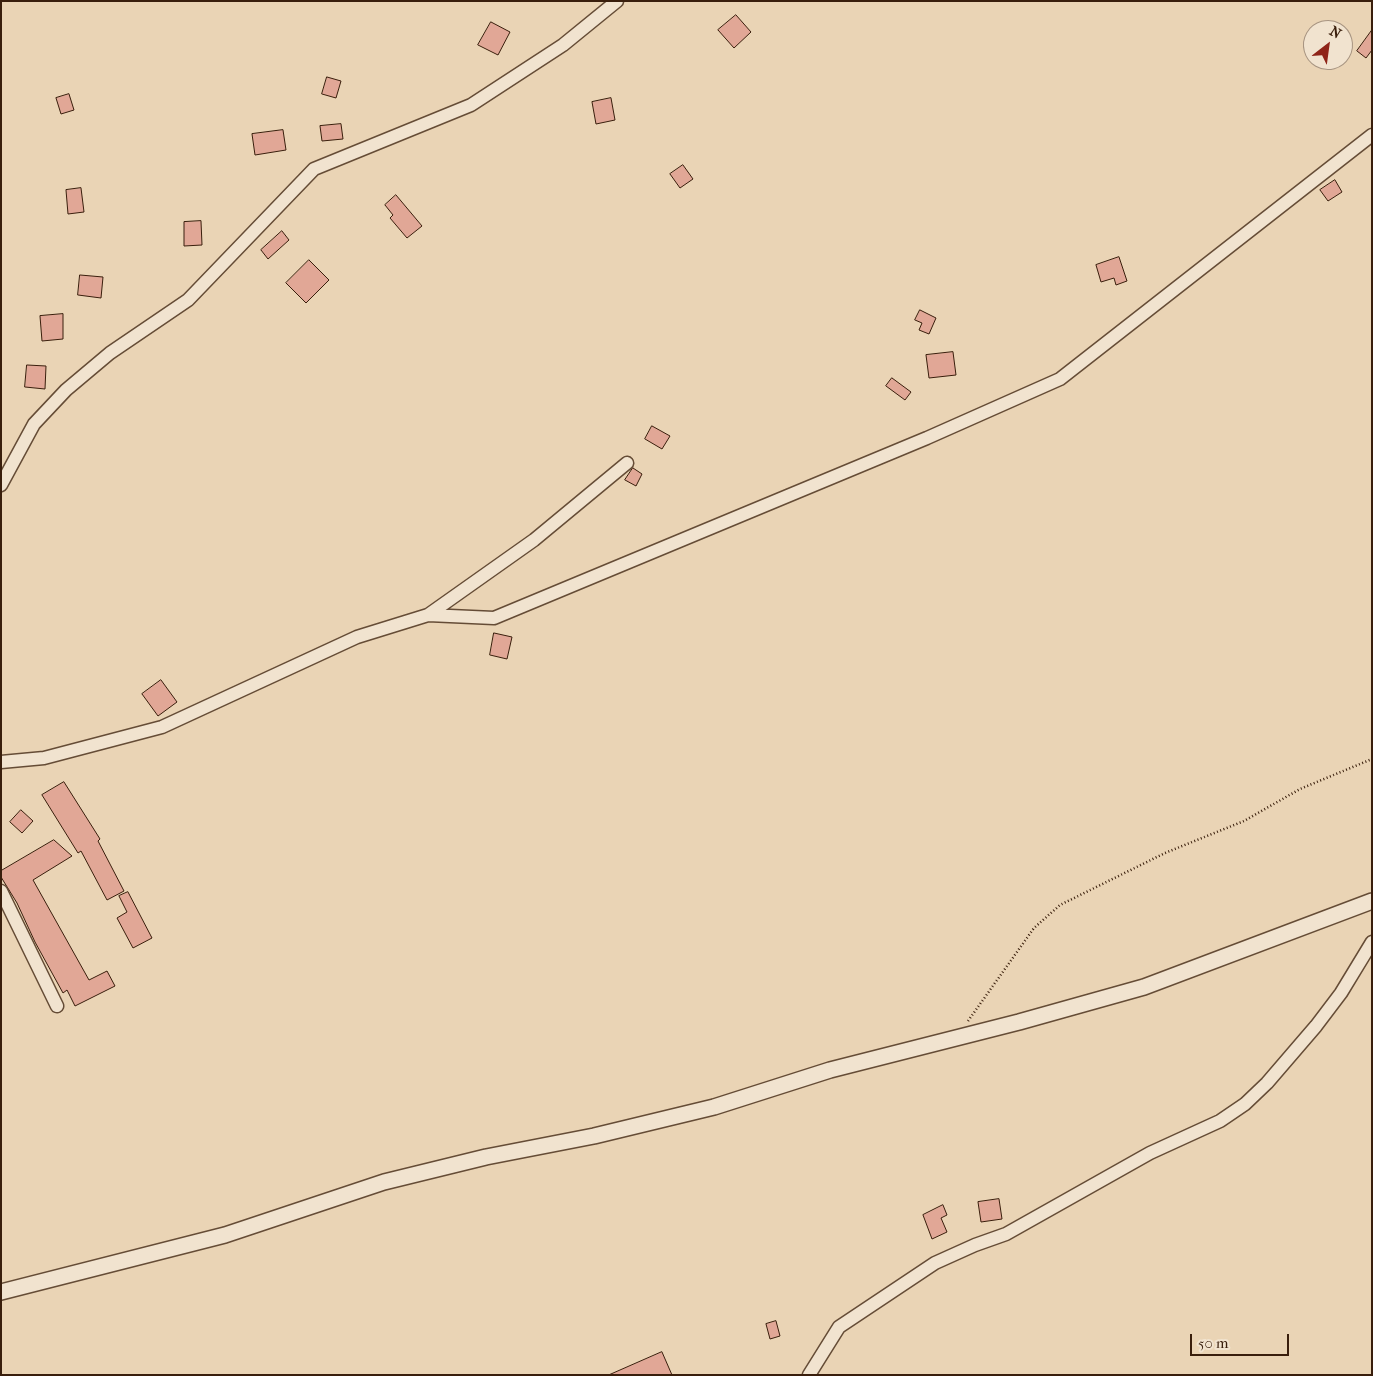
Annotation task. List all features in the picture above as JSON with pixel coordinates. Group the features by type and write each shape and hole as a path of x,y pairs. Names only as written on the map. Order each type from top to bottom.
{"street":[{"path":"1,485 34,424 66,390 110,353 188,300 314,169 471,105 562,44 617,1"},
{"path":"428,615 494,618 927,438 1060,379 1372,135"},
{"path":"1,762 44,758 162,727 357,637 428,615 534,540 627,462"},
{"path":"1,891 56,1006"},
{"path":"1,1292 225,1234 384,1182 486,1157 594,1136 714,1107 830,1070 954,1041 1144,987 1372,901"},
{"path":"809,1375 839,1327 935,1263 974,1245 1006,1234 1133,1162 1220,1121 1245,1104 1267,1083 1316,1026 1341,993 1372,942"}],"path":[{"path":"954,1041 1034,928 1060,905 1165,853 1244,821 1300,789 1372,759"}],"building":[{"path":"736,15 751,32 734,48 718,30"},
{"path":"491,22 510,32 498,55 478,45"},
{"path":"1372,30 1372,50 1366,58 1357,51"},
{"path":"327,77 341,81 336,98 322,94"},
{"path":"69,94 74,110 61,114 56,98"},
{"path":"611,98 615,120 596,124 592,102"},
{"path":"341,124 343,139 322,141 320,126"},
{"path":"283,130 286,150 255,155 252,134"},
{"path":"683,165 693,179 680,188 670,174"},
{"path":"1335,180 1342,192 1328,201 1320,190"},
{"path":"81,188 84,212 68,214 66,190"},
{"path":"396,195 422,226 407,238 390,218 393,215 385,205"},
{"path":"201,221 202,245 184,246 184,222"},
{"path":"282,231 289,240 268,259 261,250"},
{"path":"1119,257 1127,281 1116,285 1114,278 1101,282 1096,265"},
{"path":"309,260 329,280 306,303 286,283"},
{"path":"80,275 103,277 101,298 78,295"},
{"path":"920,310 936,318 929,334 919,330 922,323 915,320"},
{"path":"63,314 63,339 42,341 40,316"},
{"path":"953,352 956,375 929,378 926,355"},
{"path":"27,365 46,366 45,389 25,387"},
{"path":"892,378 911,392 905,400 886,386"},
{"path":"652,426 670,436 662,449 645,439"},
{"path":"633,468 642,474 636,486 625,480"},
{"path":"494,633 512,637 507,659 490,655"},
{"path":"161,680 177,702 158,716 142,694"},
{"path":"64,782 100,839 98,841 124,891 107,900 81,851 78,853 42,795"},
{"path":"21,810 33,821 22,833 10,822"},
{"path":"54,840 72,856 33,880 89,980 107,971 115,986 75,1006 67,990 63,993 35,942 17,903 1,877 1,871"},
{"path":"128,892 152,938 133,948 117,918 127,912 119,896"},
{"path":"999,1199 1002,1219 981,1222 978,1202"},
{"path":"943,1205 947,1215 941,1218 947,1232 932,1239 923,1215"},
{"path":"776,1321 780,1336 770,1339 766,1324"},
{"path":"662,1352 672,1375 609,1375"}]}
